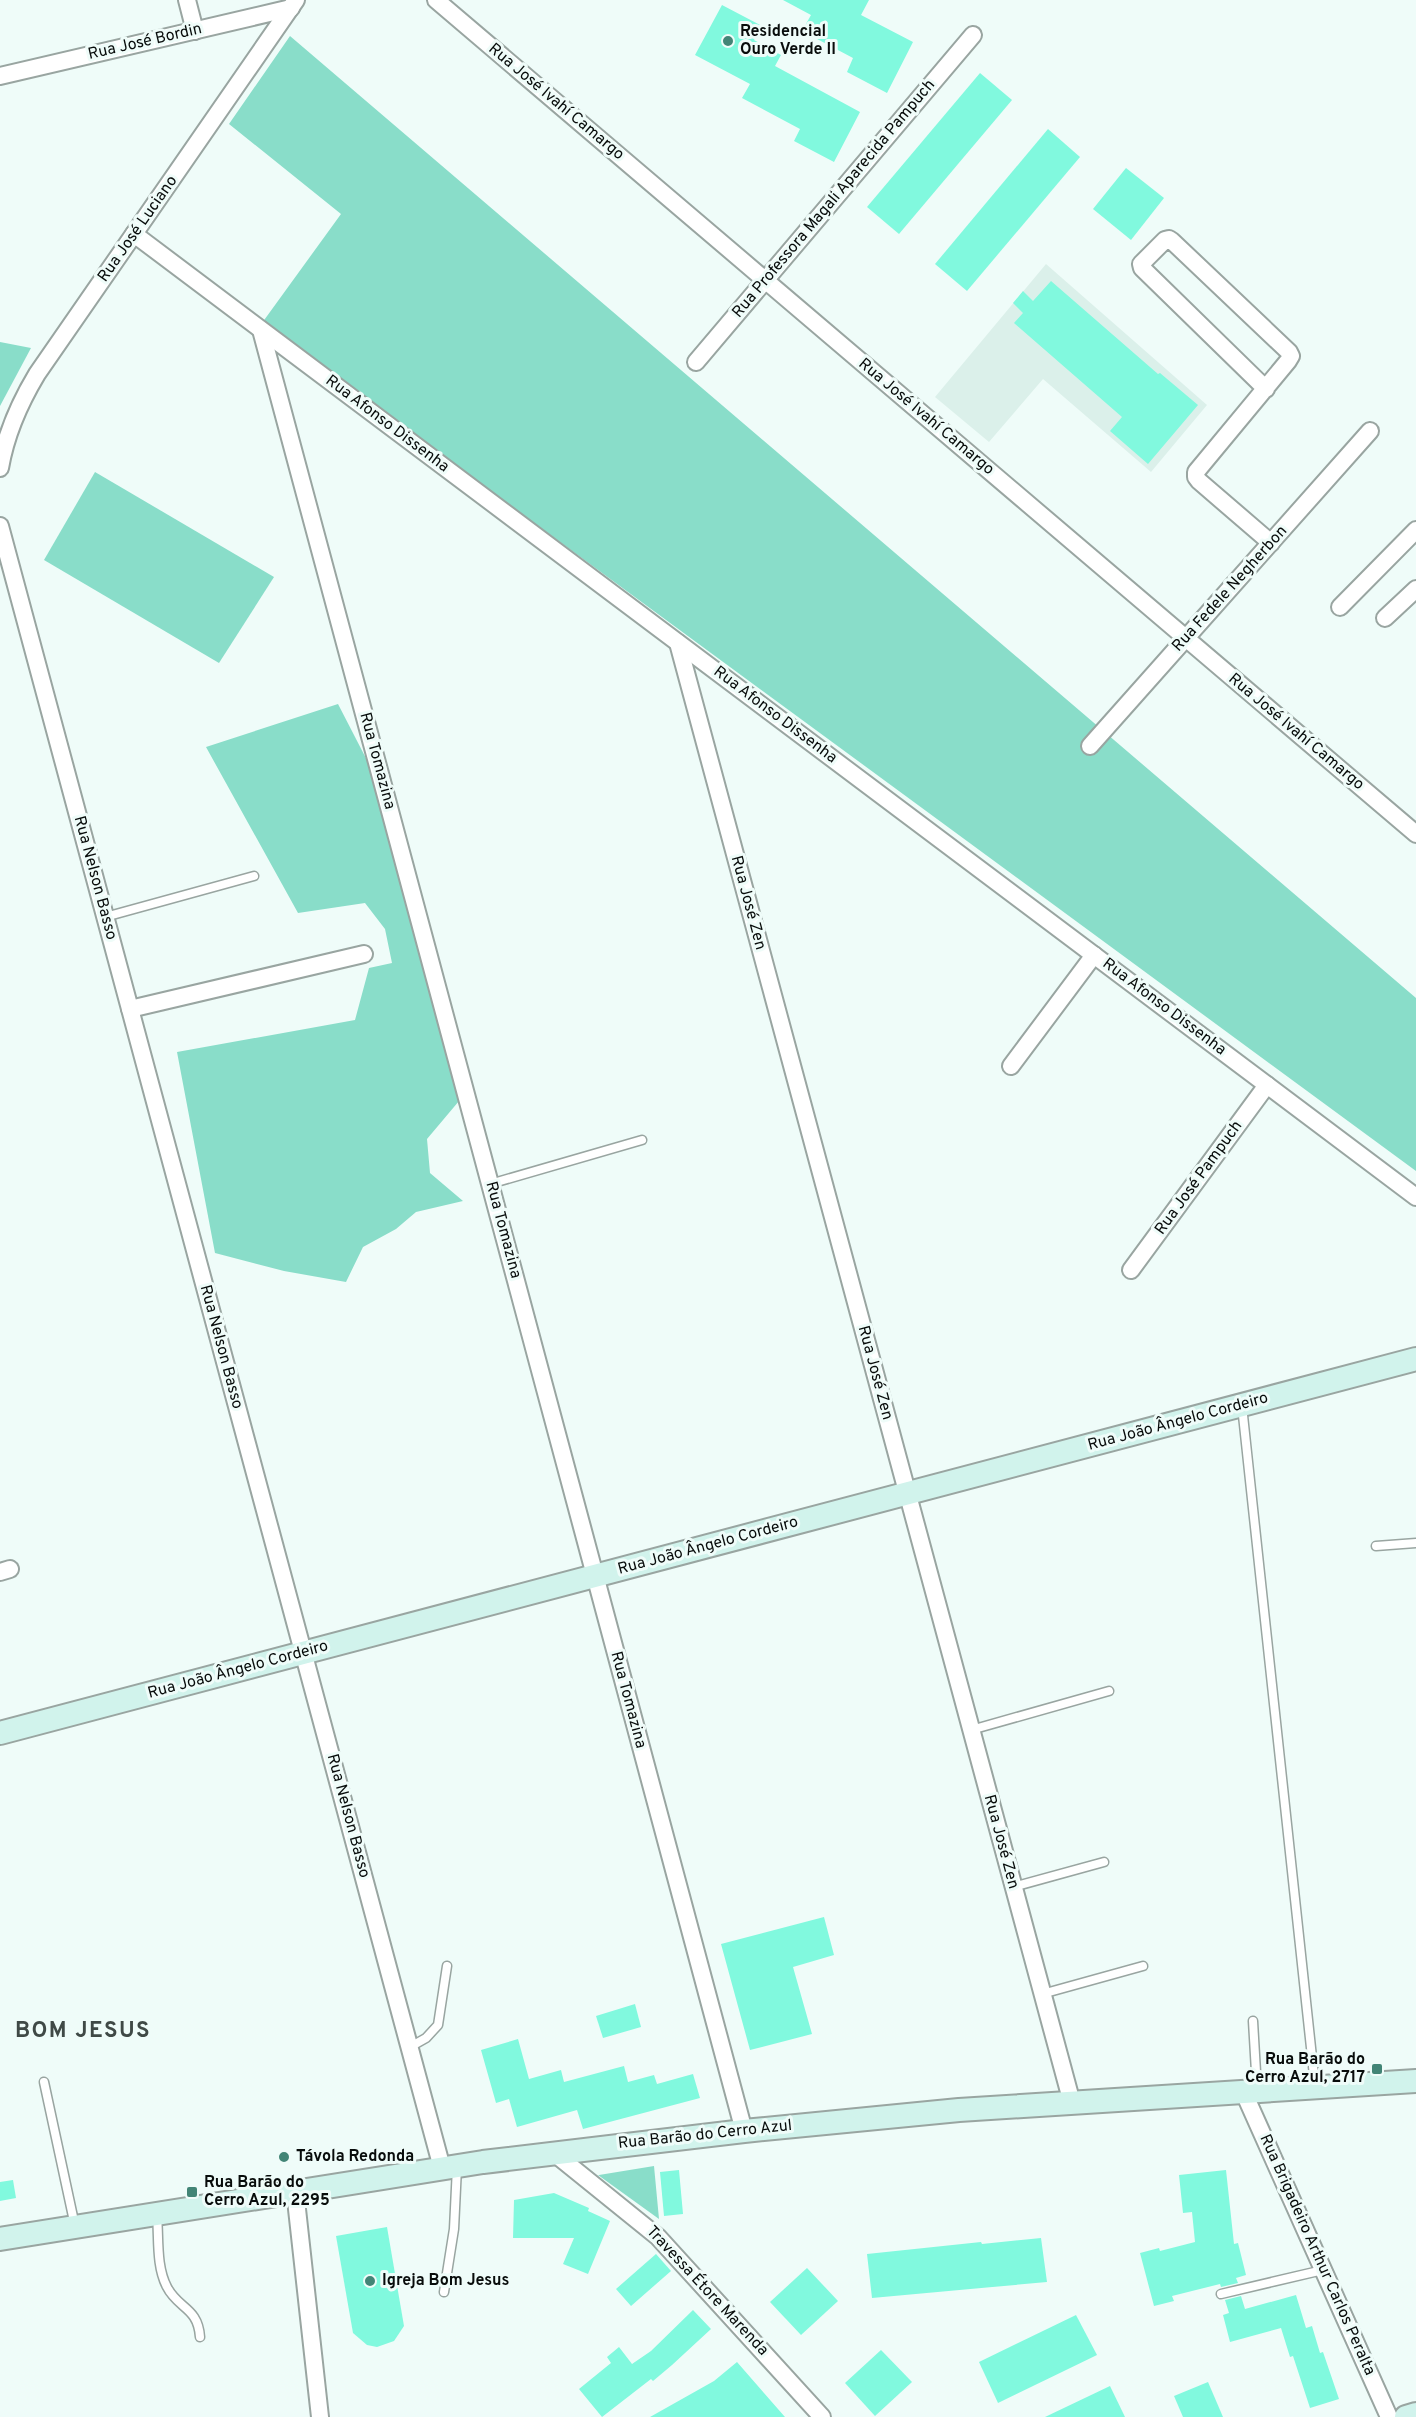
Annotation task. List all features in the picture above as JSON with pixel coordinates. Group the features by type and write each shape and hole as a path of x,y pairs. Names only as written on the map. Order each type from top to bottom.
{"street":[{"path":"187,0 195,31"},
{"name":"Rua José Ivahí Camargo","path":"436,0 1416,834"},
{"name":"Rua José Bordin","path":"0,76 195,31 293,4"},
{"name":"Rua José Luciano","path":"0,468 9,430 20,402 37,374 293,4"},
{"name":"Rua Professora Magali Aparecida Pampuch","path":"696,362 972,35"},
{"name":"Rua Afonso Dissenha","path":"134,234 1416,1197"},
{"path":"1266,389 1142,268 1141,264 1165,240 1172,241 1291,356 1266,389 1196,472 1196,477 1270,543"},
{"name":"Rua Tomazina","path":"261,330 744,2131"},
{"name":"Rua Fedele Negherbon","path":"1090,746 1370,431"},
{"name":"Rua Nelson Basso","path":"0,526 410,2047 449,2167"},
{"path":"1340,607 1416,530"},
{"path":"1385,618 1416,589"},
{"name":"Rua José Zen","path":"678,643 1072,2103"},
{"path":"130,1009 364,954"},
{"path":"1011,1066 1094,955"},
{"name":"Rua José Pampuch","path":"1131,1270 1267,1085"},
{"name":"Rua João Ângelo Cordeiro","path":"0,1733 1416,1359"},
{"name":"Rua Barão do Cerro Azul","path":"0,2239 554,2152 874,2117 1416,2081"},
{"name":"Rua Brigadeiro Arthur Carlos Peralta","path":"1250,2093 1323,2270 1389,2417"},
{"name":"Travessa Étore Marenda","path":"554,2152 658,2237 822,2417"},
{"path":"295,2191 320,2417"},
{"path":"1406,2417 1416,2414"}],"lane":[{"path":"105,916 254,876"},
{"path":"490,1184 642,1140"},
{"path":"1242,1406 1315,2088"},
{"path":"1376,1546 1416,1543"},
{"path":"971,1730 1109,1691"},
{"path":"1013,1887 1104,1862"},
{"path":"410,2047 426,2038 438,2025 447,1966"},
{"path":"1042,1994 1143,1966"},
{"path":"1250,2093 1253,2021"},
{"path":"44,2082 75,2227"},
{"path":"444,2292 454,2229 449,2167"},
{"path":"157,2213 161,2271 168,2290 193,2312 199,2324 200,2337"},
{"path":"1221,2294 1323,2270"}],"shaded area":[{"path":"1046,264 1207,405 1151,472 1043,379 989,442 935,397"}],"green space":[{"path":"290,36 1416,998 1416,1171 262,323 341,214 229,124"},
{"path":"0,342 31,348 0,406"},
{"path":"95,472 274,577 219,663 44,560"},
{"path":"338,704 371,768 459,1101 427,1139 430,1173 463,1201 416,1212 396,1229 363,1247 346,1282 284,1271 215,1253 177,1052 355,1020 369,968 392,963 385,929 365,903 298,913 206,747"},
{"path":"654,2166 659,2219 598,2175 599,2175"}],"building":[{"path":"783,0 869,0 861,15 913,42 887,93 847,72 853,58 802,31 811,15"},
{"path":"722,5 762,26 754,40 781,55 775,66 860,112 834,162 794,141 800,129 742,98 750,84 695,55"},
{"path":"980,73 1012,100 899,234 867,207"},
{"path":"1048,129 1080,157 967,291 935,264"},
{"path":"1126,168 1164,198 1131,240 1093,209"},
{"path":"1051,281 1158,374 1160,373 1198,405 1148,464 1110,431 1122,417 1014,323 1023,313 1013,303 1023,291 1033,301"},
{"path":"824,1917 834,1955 793,1967 812,2034 750,2050 721,1944"},
{"path":"635,2004 641,2027 603,2038 596,2016"},
{"path":"518,2039 529,2079 561,2070 564,2082 624,2066 628,2082 654,2075 657,2084 693,2074 700,2098 583,2129 577,2110 517,2127 509,2099 496,2103 481,2050"},
{"path":"679,2170 683,2214 664,2216 660,2172"},
{"path":"1226,2170 1234,2244 1238,2243 1246,2275 1236,2278 1238,2283 1221,2287 1220,2284 1172,2296 1174,2301 1154,2306 1140,2253 1159,2248 1160,2251 1195,2242 1192,2212 1183,2213 1179,2175"},
{"path":"13,2180 16,2198 0,2201 0,2182"},
{"path":"554,2193 589,2208 588,2211 610,2221 588,2274 563,2264 574,2238 513,2238 514,2200"},
{"name":"Igreja Bom Jesus","path":"387,2227 404,2326 394,2341 377,2347 367,2345 353,2333 336,2236"},
{"path":"1041,2238 1047,2282 872,2298 867,2254"},
{"path":"656,2254 671,2271 631,2306 616,2289"},
{"path":"807,2268 838,2301 801,2335 770,2302"},
{"path":"1296,2295 1306,2328 1312,2326 1320,2353 1323,2352 1339,2399 1310,2408 1281,2328 1230,2342 1223,2315 1229,2313 1225,2300 1241,2296 1245,2309"},
{"path":"693,2310 711,2329 653,2381 651,2379 602,2417 579,2389 611,2363 607,2357 619,2347 632,2364 651,2351"},
{"path":"1076,2315 1097,2355 998,2403 979,2362"},
{"path":"881,2350 912,2382 875,2416 845,2383"},
{"path":"737,2362 785,2417 650,2417 714,2381"},
{"path":"1208,2382 1223,2417 1183,2417 1174,2396"},
{"path":"1110,2386 1125,2417 1045,2417"}],"place":[{"name":"Residencial Ouro Verde II","path":"728,41"},
{"name":"Rua Barão do Cerro Azul, 2717","path":"1377,2069"},
{"name":"Távola Redonda","path":"284,2157"},
{"name":"Rua Barão do Cerro Azul, 2295","path":"192,2192"},
{"name":"Igreja Bom Jesus","path":"370,2281"}],"district":[{"name":"BOM JESUS","path":"83,2031"}]}
